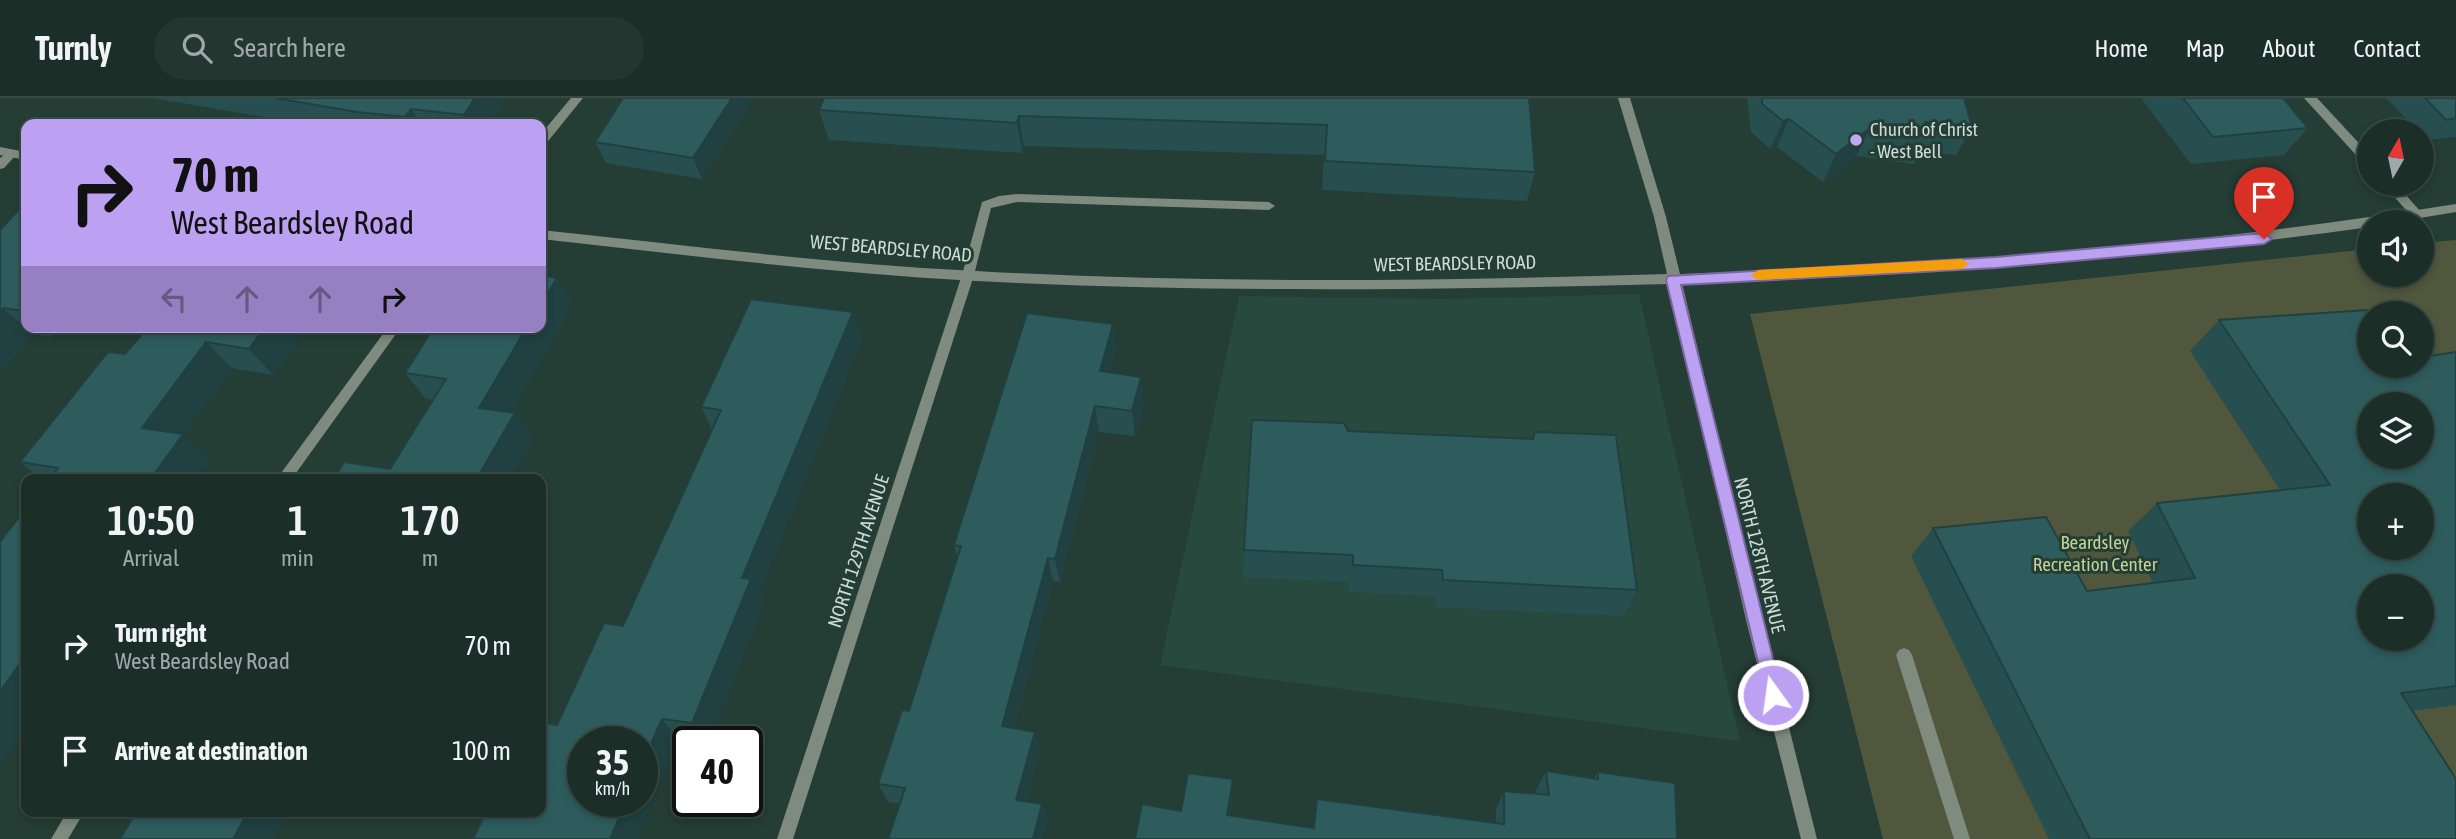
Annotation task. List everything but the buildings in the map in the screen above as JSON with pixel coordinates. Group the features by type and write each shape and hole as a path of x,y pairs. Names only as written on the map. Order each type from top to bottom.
{"street":[{"path":"546,136 576,98"},
{"name":"NORTH 128TH AVENUE","path":"1624,98 1660,217 1751,607 1809,839"},
{"path":"2310,98 2357,149"},
{"path":"0,165 6,153"},
{"path":"2400,196 2412,210"},
{"name":"NORTH 129TH AVENUE","path":"785,839 968,275 986,205 1017,198 1269,206"},
{"name":"WEST BEARDSLEY ROAD","path":"2434,212 2456,208"},
{"name":"WEST BEARDSLEY ROAD","path":"546,235 968,275 1101,282 1276,285 1673,280 2119,253 2264,239 2357,224"},
{"path":"287,474 391,333"},
{"path":"1904,655 1962,839"},
{"path":"59,839 73,817"}],"shaded area":[{"path":"1639,294 1740,741 1160,665 1239,296 1444,299"}],"green space":[{"name":"Beardsley Recreation Center","path":"2456,240 2456,839 1883,839 1750,314 2357,250 2357,287 2434,287 2434,242"}],"slow traffic":[{"path":"1758,275 1962,264"}],"place":[{"name":"Church of Christ - West Bell","path":"1856,140"}],"route":[{"path":"1773,695 1673,280 1996,262 2264,239"}]}
